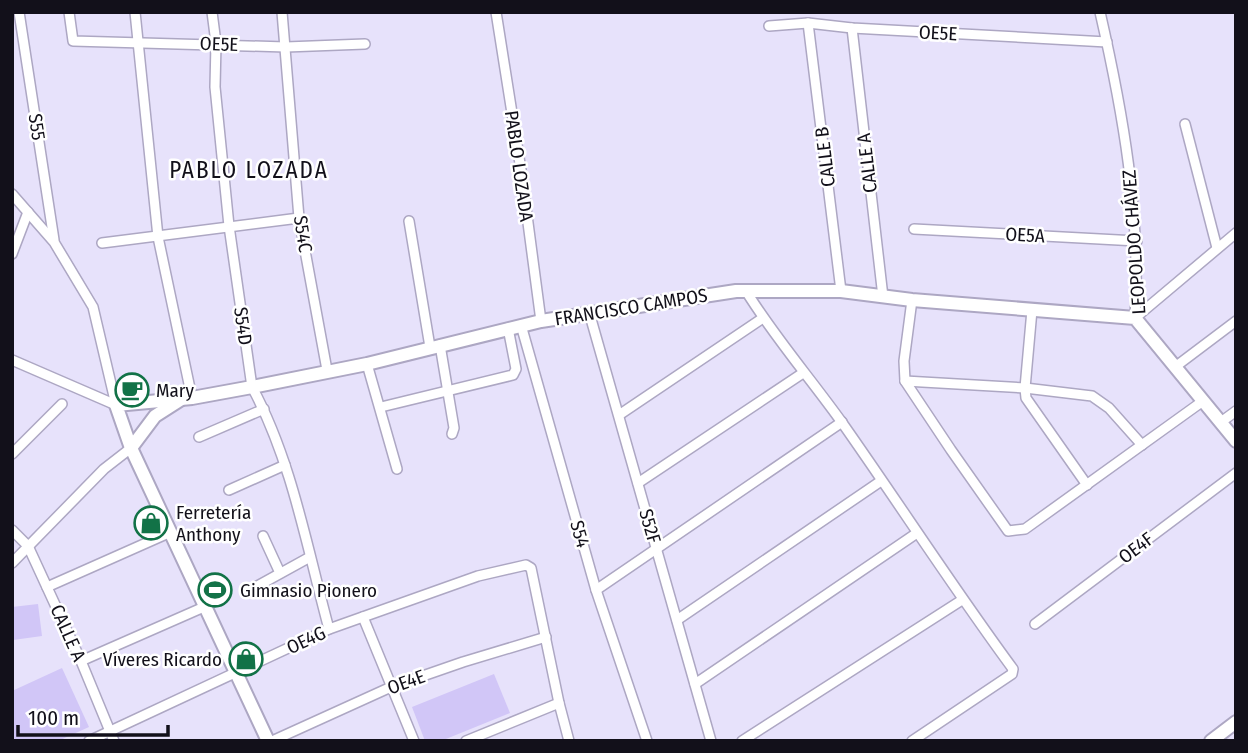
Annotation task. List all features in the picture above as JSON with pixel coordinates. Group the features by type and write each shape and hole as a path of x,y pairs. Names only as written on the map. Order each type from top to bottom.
{"street":[{"name":"S55","path":"19,12 54,242"},
{"name":"OE5E","path":"69,12 73,41 286,47 365,44"},
{"path":"12,563 104,469 131,449 155,416 187,398 158,237 135,12"},
{"name":"S54D","path":"212,12 216,43 215,87 229,226 252,387 264,409 285,465 329,629"},
{"name":"S54C","path":"282,12 299,218 327,370"},
{"name":"PABLO LOZADA","path":"496,12 541,321"},
{"name":"LEOPOLDO CHÁVEZ","path":"1100,12 1134,193 1138,272 1135,317 1236,441"},
{"name":"OE5E","path":"769,26 808,23 852,28 1107,42"},
{"name":"CALLE B","path":"808,23 841,291"},
{"name":"CALLE A","path":"852,28 883,297"},
{"path":"1185,124 1217,248"},
{"path":"12,194 54,242 93,307 116,405 131,449 235,673 270,741"},
{"path":"12,254 28,212"},
{"path":"102,243 299,218"},
{"path":"409,221 454,428 452,435"},
{"name":"OE5A","path":"914,229 1137,241"},
{"path":"1135,317 1236,233"},
{"path":"746,291 803,373 842,422 1013,671 912,741"},
{"name":"FRANCISCO CAMPOS","path":"12,360 116,405 187,398 252,387 367,364 514,327 589,312 746,291 841,291 912,300 1135,317"},
{"path":"912,300 904,361 905,381 1008,531 1025,529 1203,401"},
{"path":"1032,310 1024,388 1026,398 1087,485"},
{"name":"S52F","path":"589,312 711,741"},
{"path":"619,415 763,318"},
{"path":"1175,367 1236,321"},
{"path":"381,407 513,375 516,369 514,327"},
{"name":"S54","path":"514,327 596,590 647,741"},
{"path":"367,364 397,469"},
{"path":"638,483 803,373"},
{"path":"905,381 1024,388 1092,396 1110,408 1142,444"},
{"path":"12,454 62,404"},
{"path":"199,438 264,409"},
{"path":"1221,422 1236,411"},
{"path":"596,590 842,422"},
{"path":"229,490 285,465"},
{"name":"OE4F","path":"1035,624 1236,473"},
{"path":"677,620 881,481"},
{"name":"CALLE A","path":"12,530 28,546 114,741"},
{"path":"47,587 171,532"},
{"path":"695,684 917,533"},
{"path":"264,536 280,573"},
{"path":"250,590 310,557"},
{"name":"OE4G","path":"89,741 329,629 478,576 526,565 531,568 546,637"},
{"path":"742,741 962,600"},
{"path":"81,661 204,607"},
{"path":"363,617 414,741"},
{"path":"546,637 569,741"},
{"name":"OE4E","path":"270,741 391,687 546,637"},
{"path":"466,741 488,737 559,703"},
{"path":"1211,741 1236,722"}],"shaded area":[{"path":"38,604 42,636 13,640 12,607"},
{"path":"62,668 89,727 58,741 12,741 12,691"},
{"path":"494,674 510,713 441,741 425,741 412,707"}],"place":[{"name":"Mary","path":"132,390"},
{"name":"Ferretería Anthony","path":"151,523"},
{"name":"Gimnasio Pionero","path":"215,590"},
{"name":"Víveres Ricardo","path":"246,659"}],"district":[{"name":"PABLO LOZADA","path":"249,170"}]}
